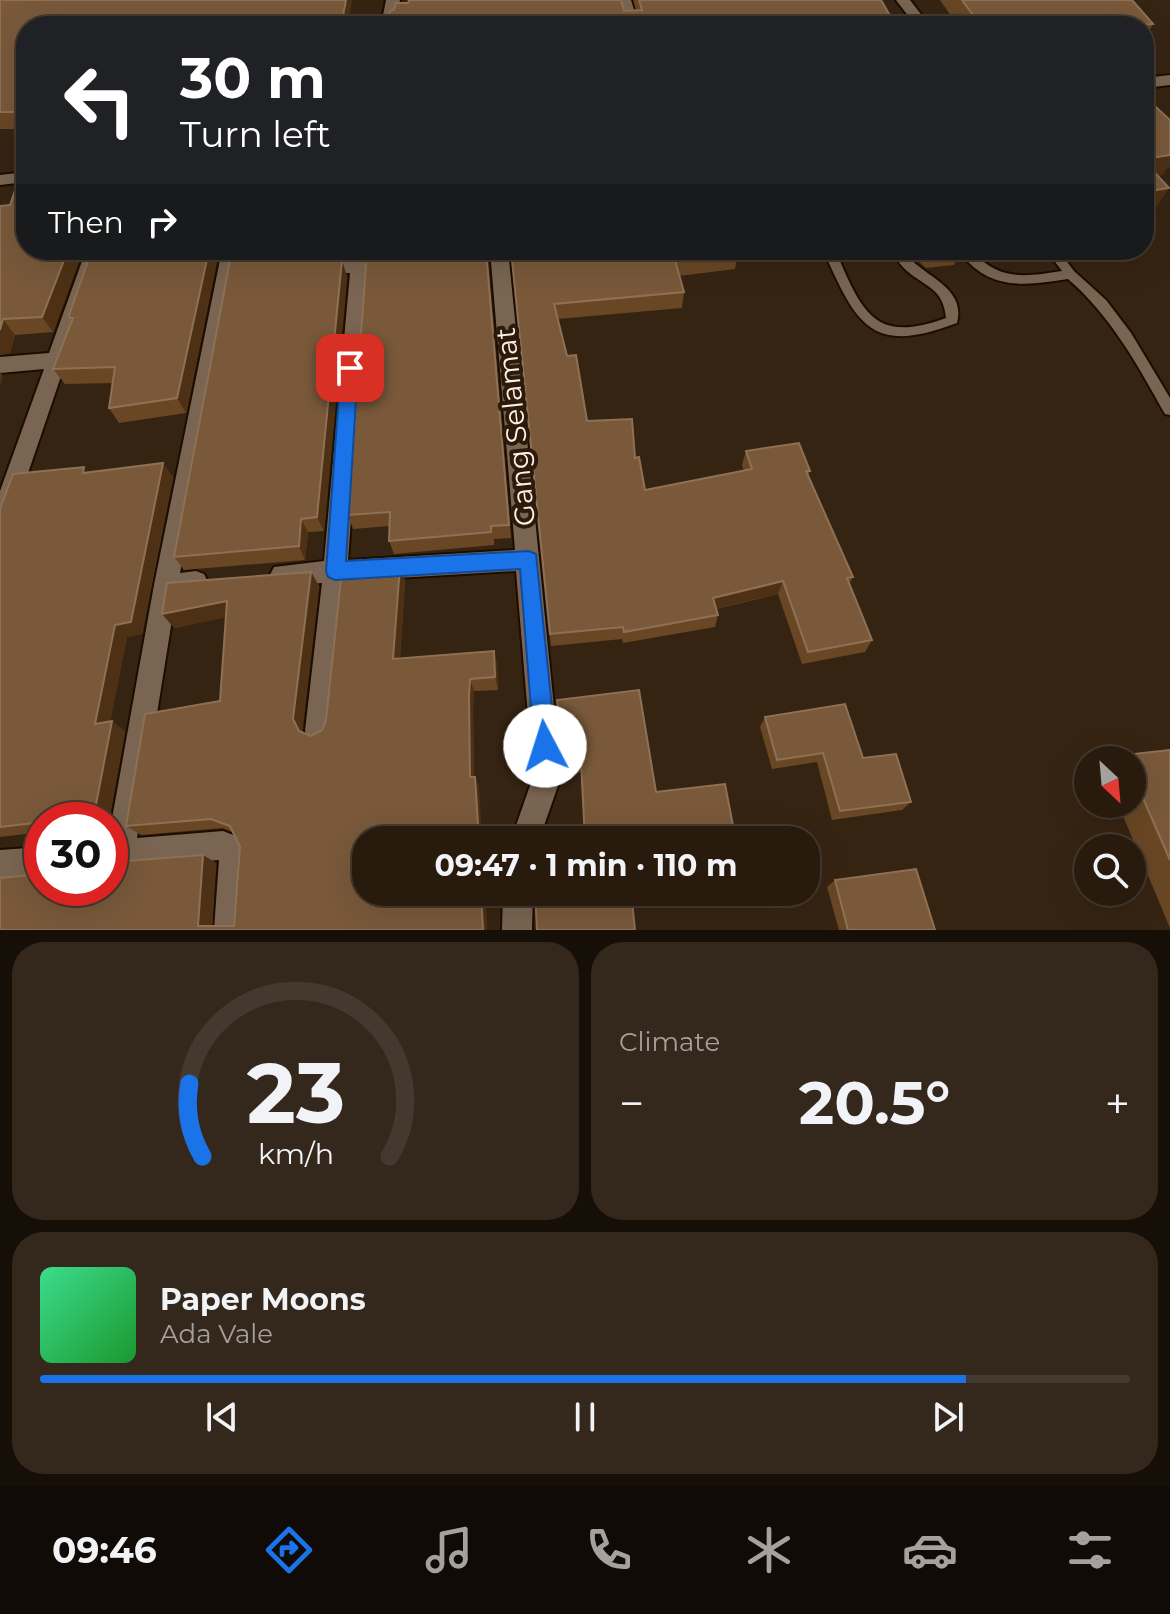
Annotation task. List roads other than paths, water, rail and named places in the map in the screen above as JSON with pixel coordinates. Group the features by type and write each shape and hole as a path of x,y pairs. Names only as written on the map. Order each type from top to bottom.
{"street":[{"path":"903,0 915,16"},
{"path":"0,523 91,260"},
{"path":"125,802 229,260"},
{"path":"304,260 306,270 357,266 360,269 335,571 318,731"},
{"name":"Gang Selamat","path":"500,260 547,777 530,826"},
{"path":"0,365 55,360"},
{"path":"258,577 529,560"},
{"path":"166,585 212,581"},
{"path":"128,853 223,845 231,848 234,855 229,930"},
{"path":"0,864 24,862"},
{"path":"517,930 518,906"}],"lane":[{"path":"834,260 860,312 882,332 902,335 930,330 953,320 953,304 940,285 901,260"},
{"path":"973,260 982,271 1004,280 1027,281 1070,274"},
{"path":"1060,260 1070,274 1089,288 1118,319 1170,410"}]}
